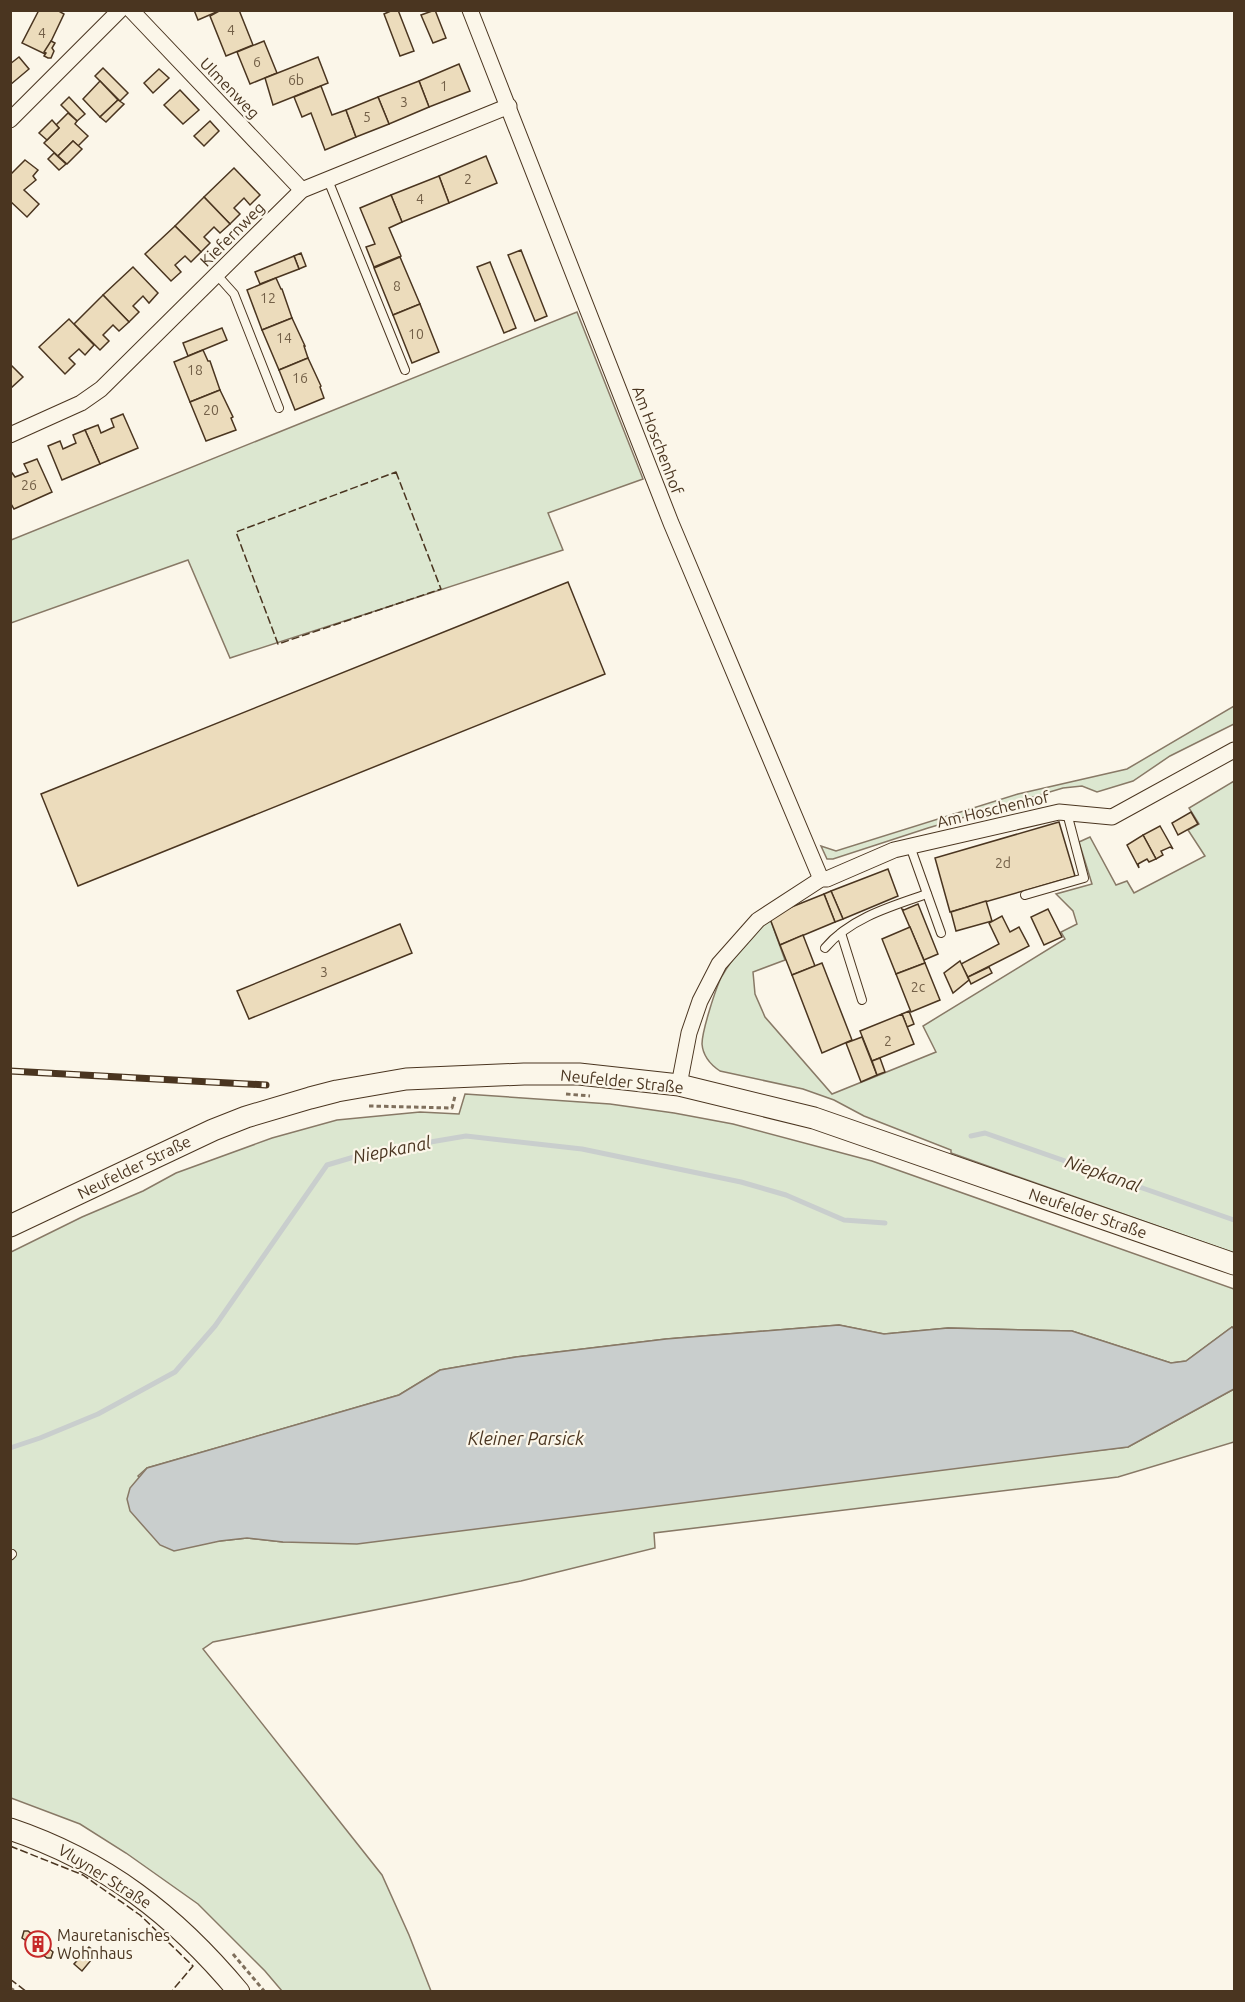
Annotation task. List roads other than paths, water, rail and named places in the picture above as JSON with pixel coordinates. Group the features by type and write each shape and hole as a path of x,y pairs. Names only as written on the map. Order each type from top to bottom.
{"main road":[{"name":"Neufelder Straße","path":"10,1226 213,1130 246,1117 337,1091 406,1078 579,1074 679,1085 814,1118 1234,1264"},
{"name":"Vluyner Straße","path":"10,1828 45,1840 95,1867 142,1897 190,1937 239,1992"}],"street":[{"path":"10,120 120,10"},
{"name":"Ulmenweg","path":"131,10 302,190"},
{"name":"Am Hoschenhof","path":"470,10 671,523 821,879"},
{"name":"Kiefernweg","path":"10,435 81,403 101,389 302,190 509,106"},
{"name":"Am Hoschenhof","path":"679,1085 689,1033 700,1001 719,964 758,920 821,879 827,879 894,850 1059,812 1112,817 1234,750"}],"lane":[{"path":"328,180 405,370"},
{"path":"217,275 234,294 279,408"},
{"path":"1025,895 1084,878 1067,813"},
{"path":"910,846 941,933"},
{"path":"825,948 853,924 927,894"},
{"path":"841,933 862,1000"}],"water":[{"name":"Kleiner Parsick","path":"839,1325 884,1334 948,1328 1072,1331 1171,1363 1186,1361 1232,1327 1234,1329 1234,1389 1128,1447 357,1544 283,1542 247,1538 174,1551 160,1545 130,1511 127,1499 130,1488 147,1468 399,1395 440,1370 516,1357 666,1339"}],"waterway":[{"name":"Niepkanal","path":"971,1136 985,1133 1234,1220"},
{"name":"Niepkanal","path":"10,1448 98,1414 175,1372 215,1326 327,1165 371,1152 466,1136 582,1149 741,1182 786,1195 844,1220 885,1223"}],"railway":[{"path":"10,1071 266,1085"}],"place":[{"name":"Mauretanisches Wohnhaus","path":"38,1944"}]}
